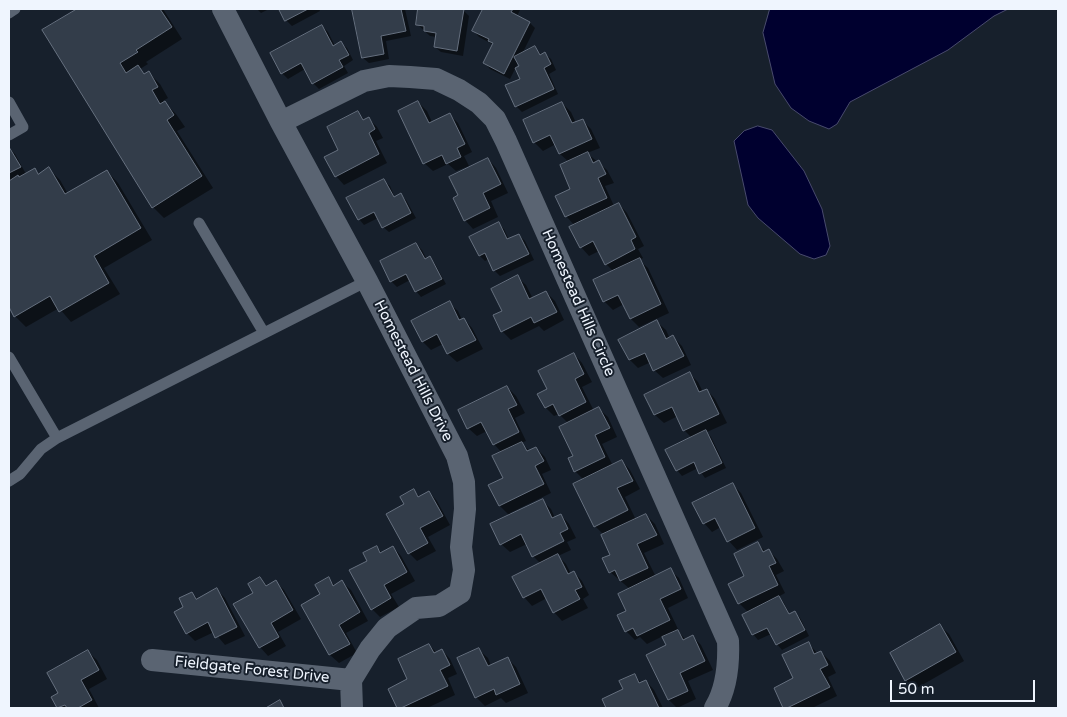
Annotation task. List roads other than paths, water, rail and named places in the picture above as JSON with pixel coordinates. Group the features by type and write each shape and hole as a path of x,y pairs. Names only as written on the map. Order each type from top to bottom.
{"street":[{"name":"Homestead Hills Drive","path":"223,9 281,122 368,281 457,456 464,482 465,509 462,547 464,570 460,593 439,606 416,608 387,628 370,649 351,680"},
{"name":"Homestead Hills Circle","path":"281,122 364,81 389,76 436,79 459,90 479,103 495,119 728,641 729,659 725,685 715,708"},
{"name":"Fieldgate Forest Drive","path":"152,660 351,680"},
{"path":"351,680 352,708"}],"lane":[{"path":"9,13 15,9"},
{"path":"9,102 23,127 9,135"},
{"path":"199,223 264,333"},
{"path":"9,481 20,474 41,449 57,438 368,281"},
{"path":"9,357 57,438"}]}
